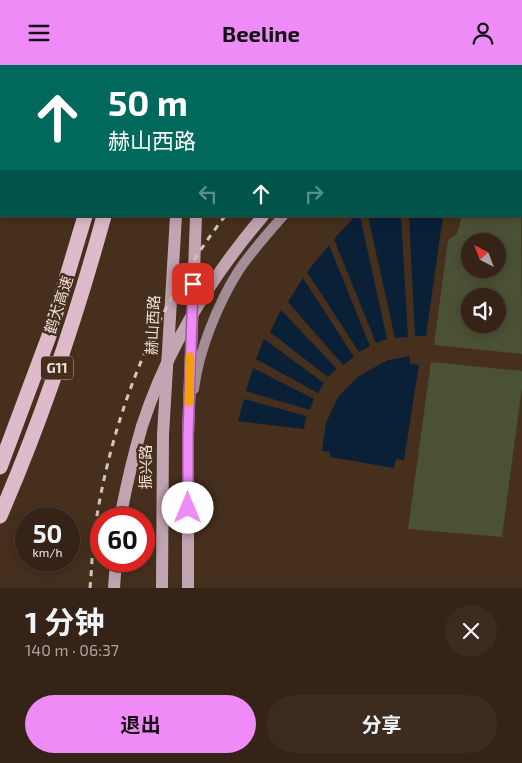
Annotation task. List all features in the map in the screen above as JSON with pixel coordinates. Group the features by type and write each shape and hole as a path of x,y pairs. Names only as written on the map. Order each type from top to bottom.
{"highway":[{"name":"鹤大高速","path":"0,467 49,336 85,217"},
{"name":"鹤大高速","path":"0,516 36,426 66,341 104,217"}],"main road":[{"name":"赫山西路","path":"163,435 176,217"},
{"path":"188,588 188,435 196,217"},
{"path":"122,507 142,426 160,380 182,334 213,283 245,237 262,217"},
{"path":"188,435 195,382 206,342 221,304 239,271 258,243 282,217"},
{"name":"振兴路","path":"162,588 163,435"},
{"path":"114,588 115,572"}],"green space":[{"path":"464,217 521,217 522,354 434,345 448,240 457,234 461,219"},
{"path":"431,362 522,371 522,387 502,537 408,529"}],"water":[{"path":"354,217 360,217 387,339 376,343 334,239"},
{"path":"368,217 401,217 408,337 395,338"},
{"path":"409,217 443,217 426,336 415,336"},
{"path":"329,245 370,346 359,352 307,272"},
{"path":"303,278 354,357 343,365 288,302"},
{"path":"281,310 337,369 328,377 270,332"},
{"path":"264,339 324,383 318,393 256,359"},
{"path":"410,356 410,364 419,365 404,460 396,459 394,468 330,457 330,452 322,451 326,423 338,397 359,376 388,360"},
{"path":"253,368 314,399 310,410 246,391"},
{"path":"244,399 306,416 304,429 238,421"}],"railway":[{"path":"90,588 94,535 103,486 125,404 140,364 178,287 200,251 224,217"}],"slow traffic":[{"path":"189,402 190,357"}],"route":[{"path":"188,508 188,435 193,284"}]}
